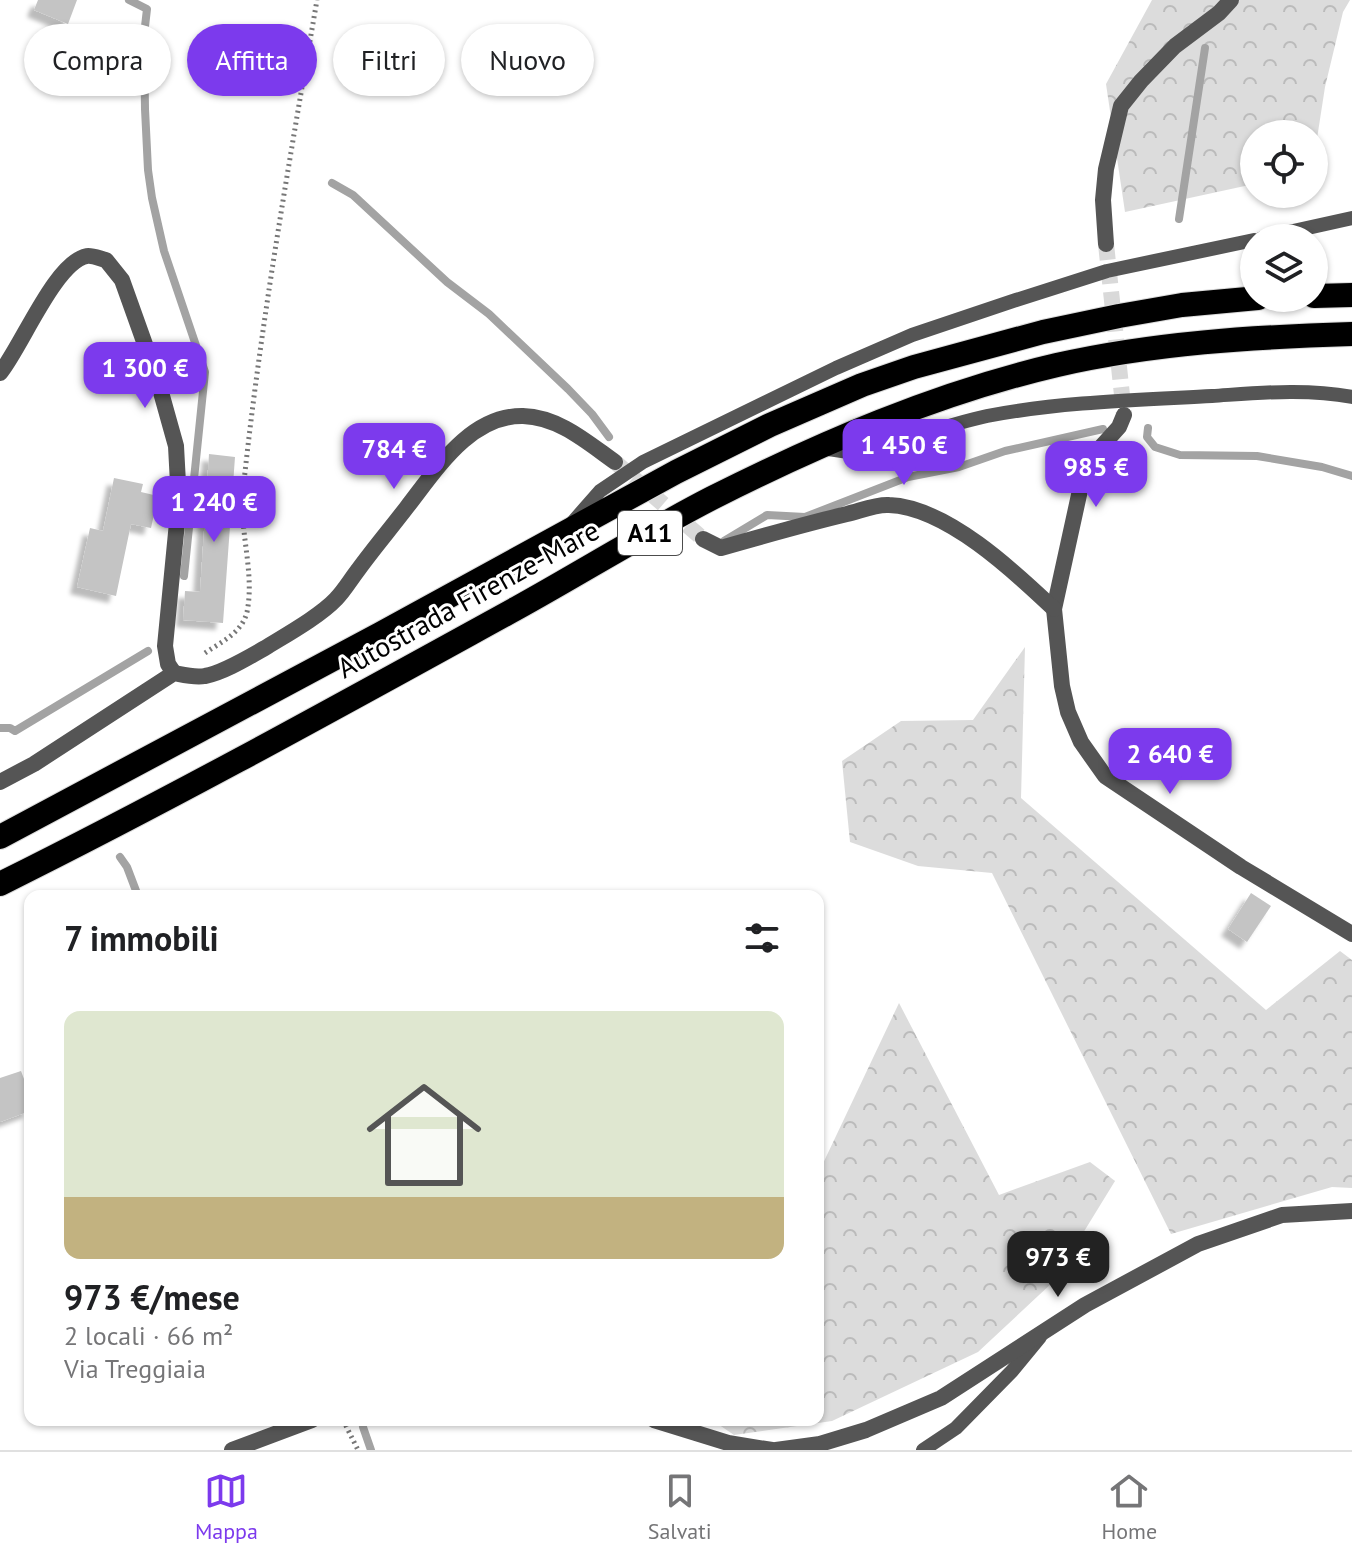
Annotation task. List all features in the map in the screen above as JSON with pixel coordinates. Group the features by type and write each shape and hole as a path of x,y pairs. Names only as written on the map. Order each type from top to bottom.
{"highway":[{"path":"1328,296 1352,295"},
{"name":"Autostrada Firenze-Mare","path":"0,837 354,649 676,472 770,425 875,380 914,367 1058,329 1182,305 1240,300"},
{"name":"Autostrada Firenze-Mare","path":"0,884 162,801 710,499 817,447 911,410 1057,365 1225,340 1352,334"}],"street":[{"path":"1106,244 1103,200 1106,169 1121,106 1175,46 1219,13 1231,0"},
{"path":"0,373 48,293 70,266 87,256 106,260 122,280 157,378 176,446 179,502 165,646 168,664 174,673 192,677 206,676 253,655 336,600 444,459 474,432 492,422 524,416 544,419 563,427 615,462"},
{"path":"1124,415 1119,427 1091,458 1084,472 1054,609 1062,686 1068,712 1081,742 1105,776 1241,867 1352,934"},
{"path":"703,539 721,548 886,504 908,508 962,533 1013,570 1054,609"},
{"path":"0,782 34,764 174,673"},
{"path":"673,1426 728,1443 774,1450 820,1444 866,1430 941,1398 1085,1305 1198,1244 1282,1215 1352,1211"},
{"path":"232,1450 295,1426"}],"lane":[{"path":"1325,224 1352,218"},
{"path":"566,531 600,491 643,462 836,368 912,335 1107,271 1240,243"},
{"path":"817,447 863,452 984,417 1069,405 1309,392 1352,397"},
{"path":"923,1450 956,1428 1012,1371 1045,1331"}],"path":[{"path":"174,673 235,633 247,612 242,496 272,268 317,0"},
{"path":"346,1426 358,1450"}],"green space":[{"path":"1152,0 1350,0 1343,12 1320,120 1240,120 1240,187 1125,212 1106,84"},
{"path":"1025,647 1021,798 1266,1010 1340,951 1352,960 1352,1188 1332,1187 1171,1234 992,873 918,866 850,842 842,761 901,721 973,720"},
{"path":"899,1003 999,1195 1090,1162 1115,1181 1053,1282 978,1352 824,1422 824,1161"},
{"path":"721,1426 797,1426 734,1435"}],"building":[{"path":"38,0 77,0 68,24 34,10"},
{"path":"209,454 235,457 223,623 183,620 185,591 200,592"},
{"path":"114,478 143,484 141,492 158,496 151,528 131,524 116,596 77,587 90,528 103,531"},
{"path":"1251,893 1271,906 1247,942 1228,929"},
{"path":"21,1071 24,1079 24,1113 0,1122 0,1078"}],"waterway":[{"path":"129,0 147,9 144,35 145,109 152,198 164,251 205,372 184,576"},
{"path":"1179,219 1205,48"},
{"path":"332,183 353,195 447,282 489,314 568,389 609,437"},
{"path":"1148,428 1147,437 1155,447 1180,455 1257,456 1322,467 1352,476"},
{"path":"724,541 767,515 805,517 908,477 959,467 1005,451 1103,429"},
{"path":"0,728 15,731 148,651"},
{"path":"120,857 136,890"},
{"path":"363,1427 371,1450"}],"tunnel":[{"path":"1106,244 1124,414"},
{"path":"615,462 703,539"}]}
